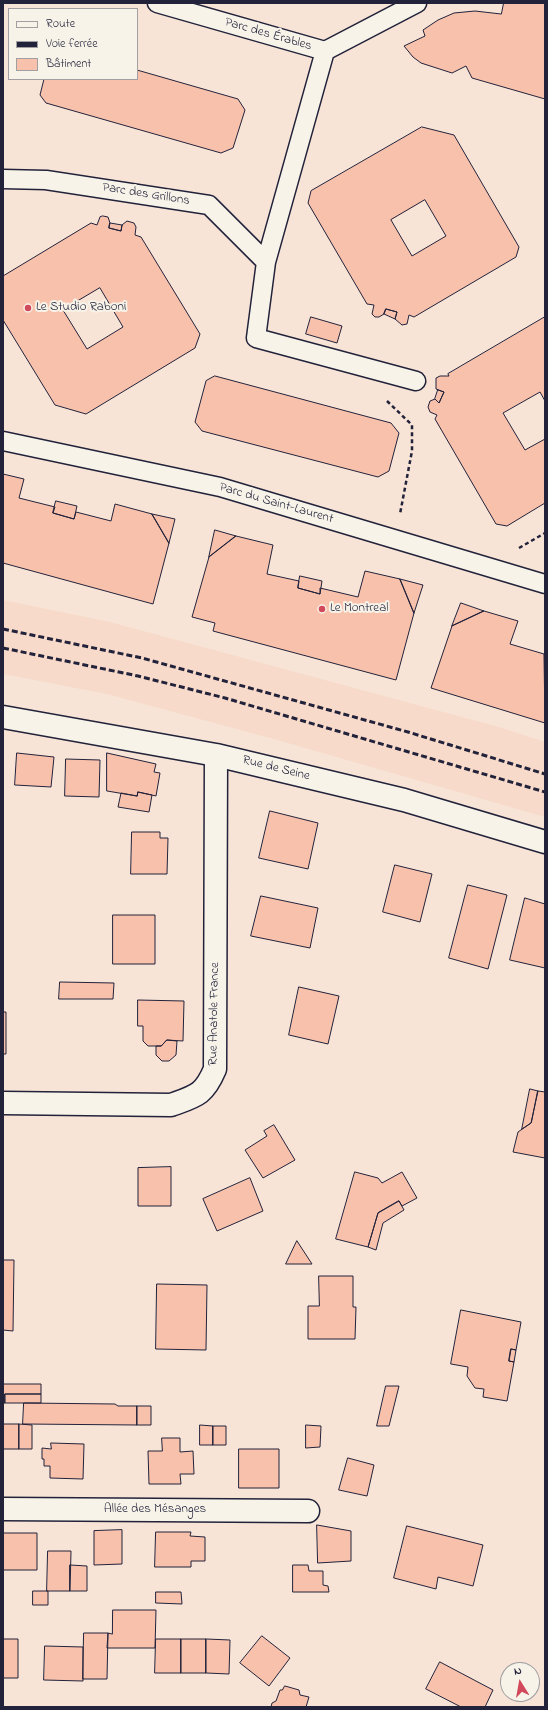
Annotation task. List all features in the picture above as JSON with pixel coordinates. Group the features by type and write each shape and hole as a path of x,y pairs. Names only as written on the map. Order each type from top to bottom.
{"street":[{"name":"Rue de Seine","path":"3,717 216,755 404,800 545,842"},
{"name":"Rue Anatole France","path":"3,1103 171,1105 194,1097 208,1086 215,1070 216,755"},
{"name":"Allée des Mésanges","path":"3,1509 308,1511"}],"lane":[{"name":"Parc des Érables","path":"157,3 325,52 417,3"},
{"path":"325,52 266,262 256,338 416,381"},
{"name":"Parc des Grillons","path":"3,179 46,180 209,205 266,262"},
{"name":"Parc du Saint-Laurent","path":"3,441 220,487 545,584"}],"path":[{"path":"369,368 384,399 412,425 412,451 400,518"}],"shaded area":[{"path":"3,600 110,622 499,727 545,742 545,817 281,741 107,694 3,674"}],"building":[{"path":"504,3 545,3 545,99 472,78 466,66 452,73 421,63 413,57 404,46 425,36 423,30 438,20 454,13 475,11 501,14"},
{"path":"138,70 238,99 245,110 233,148 221,153 46,103 40,95 44,80 138,80"},
{"path":"422,127 454,135 519,247 516,257 414,317 409,315 407,324 402,325 395,319 397,312 386,309 384,314 379,317 375,317 372,314 374,305 367,304 308,203 311,191","holes":["425,200 446,236 412,256 391,220"]},
{"path":"100,217 108,217 110,223 109,228 121,231 122,225 127,221 134,223 136,227 135,235 141,237 200,334 195,348 86,414 55,405 3,320 3,276 91,223 97,225","holes":["100,288 123,327 87,349 63,310"]},
{"path":"110,223 122,225 121,231 109,228"},
{"path":"386,309 397,312 395,319 384,314"},
{"path":"311,317 342,326 337,343 306,334"},
{"path":"545,317 545,401 540,392 503,413 525,450 545,439 545,503 507,526 496,524 435,419 437,415 430,412 428,407 430,401 435,399 439,403 444,392 436,389 436,378 440,376 449,376 448,374"},
{"path":"215,376 391,423 399,433 389,471 378,477 202,431 195,422 206,381"},
{"path":"438,390 444,392 439,403 435,399"},
{"path":"3,474 24,479 19,498 55,507 53,513 74,519 76,512 111,521 115,504 152,514 169,543 153,604 3,563"},
{"path":"56,501 77,506 74,519 53,513"},
{"path":"152,514 175,519 169,543"},
{"path":"215,530 236,536 209,557"},
{"path":"236,536 273,545 267,574 299,581 298,588 320,594 320,588 358,597 365,571 400,579 414,613 396,680 213,631 215,623 192,617 209,557"},
{"path":"300,576 322,581 320,594 298,588"},
{"path":"400,579 423,585 414,613"},
{"path":"461,603 484,611 452,626"},
{"path":"484,611 518,621 510,644 544,654 545,723 431,688 452,626"},
{"path":"17,753 54,757 51,787 15,785"},
{"path":"107,753 156,764 154,772 160,773 156,796 138,792 137,796 107,791"},
{"path":"66,759 100,760 99,797 65,796"},
{"path":"138,792 152,795 149,812 118,807 121,793 137,796"},
{"path":"270,811 318,823 308,869 259,858"},
{"path":"132,832 160,832 160,838 168,838 167,874 131,874"},
{"path":"395,865 432,874 420,922 383,912"},
{"path":"468,885 507,895 488,969 449,958"},
{"path":"261,896 318,908 310,948 251,936"},
{"path":"525,898 545,904 545,968 510,960"},
{"path":"113,915 155,915 155,964 113,964"},
{"path":"60,982 114,983 113,999 59,999"},
{"path":"299,987 339,996 328,1044 289,1035"},
{"path":"138,1000 184,1001 183,1041 167,1040 161,1046 148,1046 143,1041 143,1026 138,1026"},
{"path":"3,1012 6,1012 6,1054 3,1054"},
{"path":"167,1040 177,1041 176,1055 169,1061 162,1061 156,1055 156,1046 161,1046"},
{"path":"530,1089 538,1091 531,1123 522,1129"},
{"path":"538,1091 545,1092 545,1158 513,1152 518,1132 531,1123"},
{"path":"274,1125 295,1160 263,1178 245,1150 267,1136 264,1131"},
{"path":"171,1167 171,1206 138,1206 138,1168"},
{"path":"355,1172 378,1178 382,1183 402,1172 417,1198 402,1206 399,1201 378,1213 368,1247 336,1239"},
{"path":"250,1178 263,1211 217,1231 203,1199"},
{"path":"399,1201 404,1210 383,1223 376,1250 368,1247 378,1213"},
{"path":"297,1241 312,1264 286,1264"},
{"path":"3,1260 14,1260 13,1331 3,1330"},
{"path":"319,1276 353,1276 353,1307 356,1307 355,1339 308,1339 308,1306 319,1306"},
{"path":"157,1284 207,1285 206,1350 156,1349"},
{"path":"461,1310 521,1322 516,1350 511,1349 509,1361 514,1362 507,1401 483,1397 484,1389 475,1388 467,1376 468,1367 451,1364"},
{"path":"511,1349 516,1350 514,1362 509,1361"},
{"path":"3,1384 41,1384 41,1394 5,1394 5,1403 3,1403"},
{"path":"386,1386 399,1386 389,1426 377,1426"},
{"path":"5,1394 41,1394 41,1403 5,1403"},
{"path":"24,1403 115,1404 118,1406 137,1406 137,1425 23,1424"},
{"path":"137,1406 151,1406 151,1425 137,1425"},
{"path":"4,1424 19,1424 19,1449 3,1449"},
{"path":"19,1424 32,1425 32,1449 19,1449"},
{"path":"200,1425 213,1426 213,1445 200,1445"},
{"path":"306,1425 321,1426 320,1447 306,1448"},
{"path":"213,1426 226,1426 226,1445 213,1445"},
{"path":"162,1438 180,1438 180,1452 193,1451 194,1474 180,1474 181,1484 149,1484 148,1451 162,1451"},
{"path":"51,1443 84,1444 83,1479 50,1478 50,1466 44,1466 44,1459 42,1459 42,1448 51,1449"},
{"path":"239,1449 279,1449 279,1488 239,1488"},
{"path":"348,1458 374,1465 367,1496 339,1490"},
{"path":"317,1525 351,1531 351,1561 318,1563"},
{"path":"407,1526 483,1545 473,1586 438,1577 436,1589 394,1578"},
{"path":"122,1530 122,1564 94,1565 94,1531"},
{"path":"156,1532 191,1532 190,1536 205,1537 205,1561 191,1561 191,1567 155,1567"},
{"path":"3,1533 37,1533 37,1570 3,1570"},
{"path":"48,1551 71,1551 70,1591 47,1591"},
{"path":"70,1565 87,1566 87,1591 70,1591"},
{"path":"293,1565 308,1565 309,1571 323,1571 323,1585 328,1586 329,1592 293,1592"},
{"path":"33,1591 48,1591 48,1605 33,1605"},
{"path":"156,1592 181,1592 182,1604 156,1603"},
{"path":"113,1610 156,1610 155,1648 107,1648 108,1633 112,1634"},
{"path":"84,1633 108,1633 107,1679 83,1679"},
{"path":"262,1636 290,1658 269,1686 240,1663"},
{"path":"3,1639 18,1639 18,1678 3,1678"},
{"path":"156,1639 181,1639 181,1673 155,1673"},
{"path":"181,1639 206,1639 206,1673 181,1673"},
{"path":"206,1639 230,1640 229,1674 206,1673"},
{"path":"45,1646 83,1647 83,1681 44,1680"},
{"path":"440,1662 493,1690 485,1707 461,1707 426,1689"},
{"path":"285,1686 299,1690 300,1695 309,1697 306,1707 271,1707 272,1703 276,1701 280,1690 282,1690"}],"railway":[{"path":"3,629 142,658 408,732 545,774"},
{"path":"3,648 138,676 225,698 545,792"}],"place":[{"name":"Le Studio Raboni","path":"28,308"},
{"name":"Le Montreal","path":"322,609"}]}
